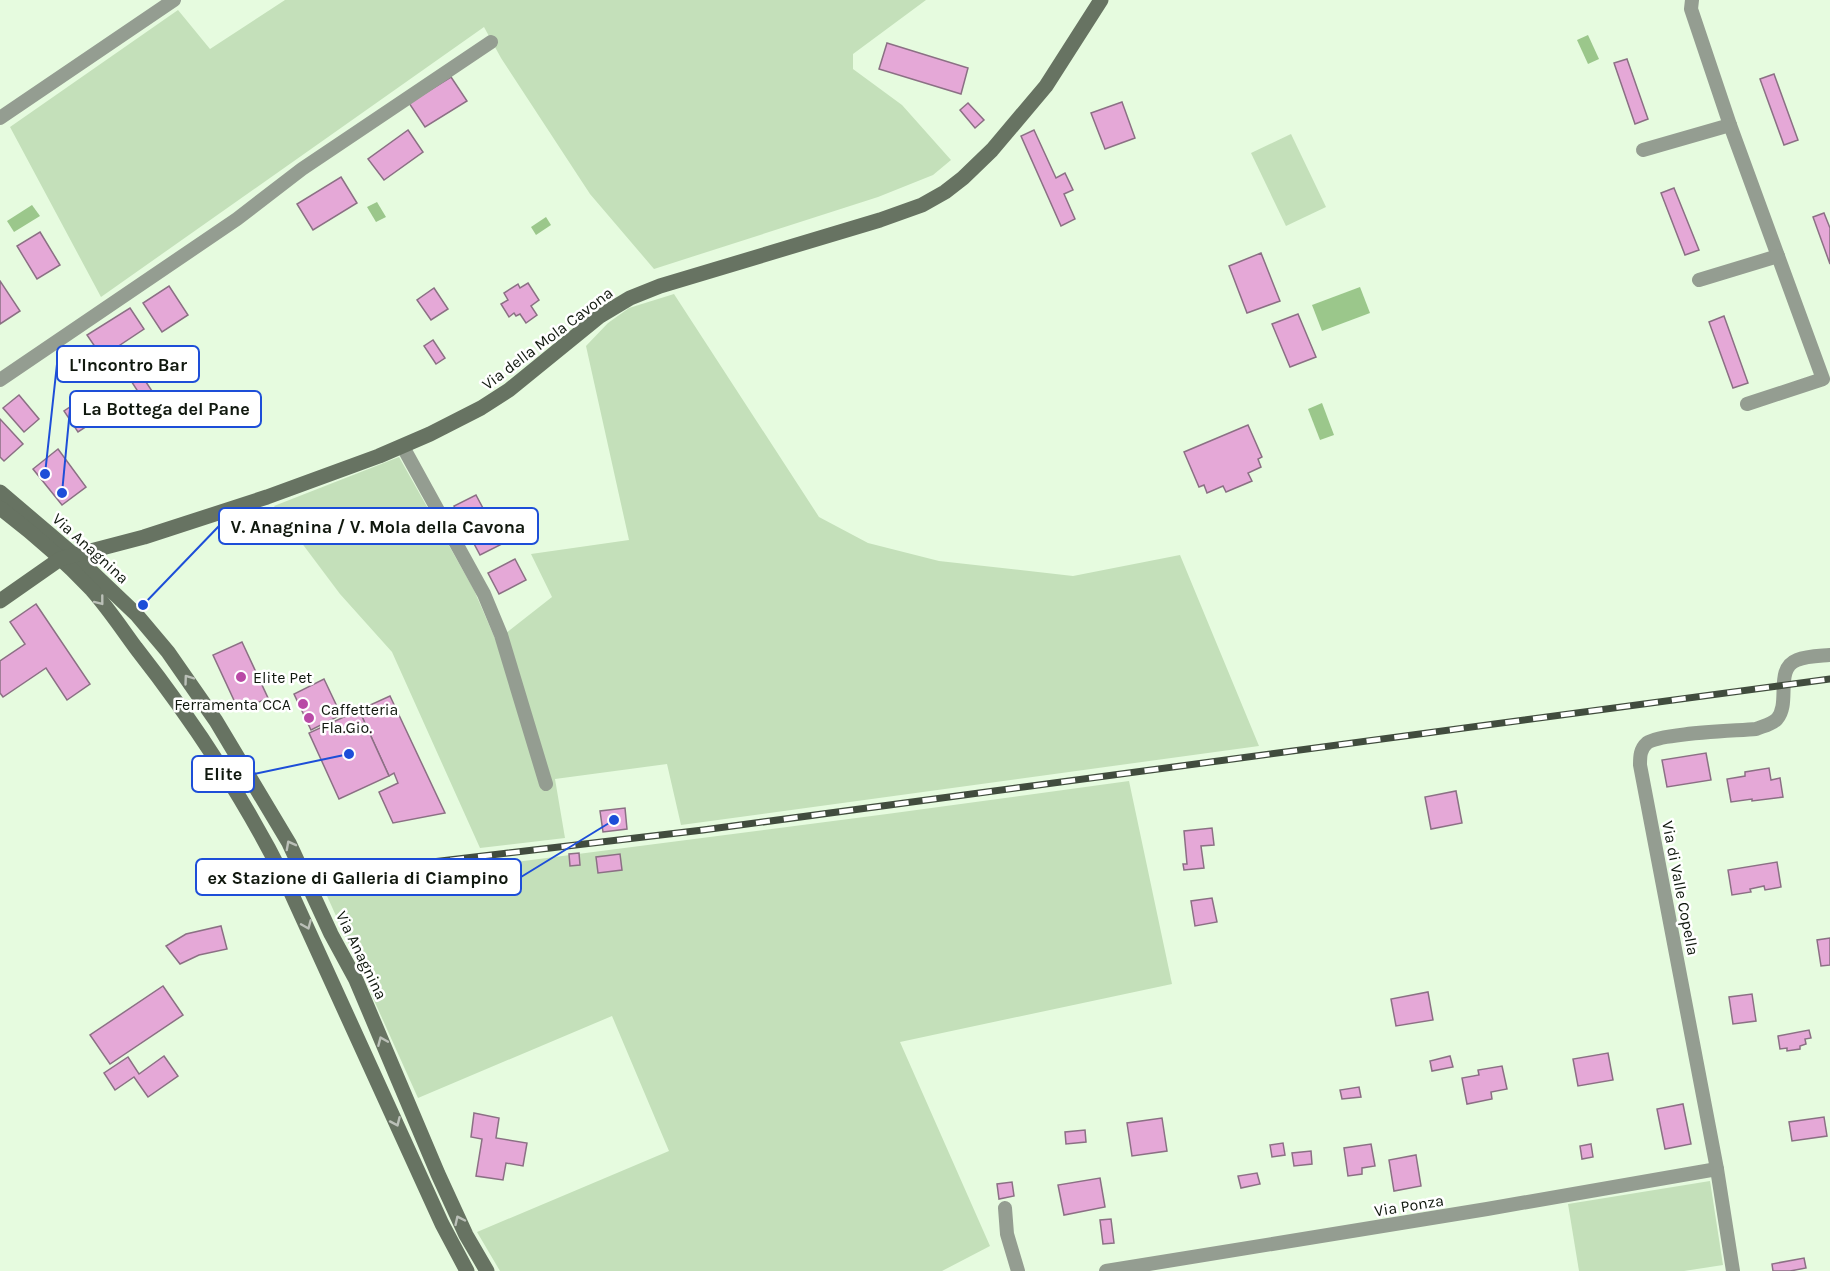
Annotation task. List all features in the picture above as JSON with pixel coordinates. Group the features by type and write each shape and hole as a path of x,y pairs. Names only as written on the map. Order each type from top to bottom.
{"main road":[{"name":"Via della Mola Cavona","path":"67,557 144,537 267,497 403,447 481,408 510,390 600,316 638,295 660,286 922,205 963,178 992,150 1046,86 1101,0"},
{"name":"Via Anagnina","path":"0,492 67,557 127,605 162,643 205,704 289,843 331,934 356,980 466,1235 487,1271"},
{"name":"Via Anagnina","path":"0,508 43,543 67,557 162,681 229,781 276,860 442,1224 467,1271"},
{"path":"0,601 67,557"}],"street":[{"path":"0,118 174,0"},
{"path":"1692,0 1690,9 1823,379 1747,404"},
{"path":"0,380 237,219 302,169 490,42"},
{"path":"1643,150 1731,125"},
{"path":"1699,280 1778,256"},
{"path":"403,447 484,594 493,615 546,784"},
{"name":"Via di Valle Copella","path":"1733,1271 1717,1169 1640,765 1640,752 1646,744 1661,737 1756,729 1769,725 1778,718 1783,705 1785,675 1789,666 1797,660 1830,655"},
{"path":"229,781 246,770"},
{"name":"Via Ponza","path":"1106,1271 1717,1169"},
{"path":"1005,1208 1007,1234 1018,1271"}],"shaded area":[{"path":"285,0 926,0 853,54 853,69 902,105 951,160 933,175 878,197 654,269 590,194 501,58 484,27 101,297 10,127 178,10 210,49"},
{"path":"1588,35 1599,59 1588,64 1577,40"},
{"path":"1291,134 1326,207 1286,226 1251,153"},
{"path":"377,202 386,217 376,222 367,207"},
{"path":"32,205 40,216 14,232 7,221"},
{"path":"546,217 551,225 536,235 531,227"},
{"path":"1360,287 1370,313 1322,331 1312,305"},
{"path":"674,294 819,517 868,543 939,561 1073,576 1180,555 1259,746 681,825 667,764 555,779 565,838 480,848 392,652 340,594 274,506 399,457 474,590 496,641 552,597 531,554 629,540 586,346 608,323 629,308"},
{"path":"1322,403 1334,435 1320,440 1308,409"},
{"path":"1129,781 1172,984 900,1042 990,1246 942,1271 500,1271 477,1232 669,1151 612,1016 418,1098 323,887 887,814"},
{"path":"1710,1181 1723,1265 1684,1271 1579,1271 1568,1204"}],"building":[{"path":"887,43 968,68 961,94 879,69"},
{"path":"1627,59 1648,119 1635,124 1614,63"},
{"path":"1774,74 1798,140 1784,145 1760,79"},
{"path":"451,77 467,101 425,127 409,103"},
{"path":"1122,102 1135,138 1105,149 1091,113"},
{"path":"968,103 984,120 975,128 960,110"},
{"path":"408,130 423,152 384,180 368,159"},
{"path":"1034,130 1056,178 1065,173 1073,190 1064,194 1075,219 1061,226 1021,136"},
{"path":"341,177 357,203 313,230 297,204"},
{"path":"1674,188 1699,250 1685,255 1661,193"},
{"path":"1824,213 1830,228 1830,264 1813,217"},
{"path":"40,232 60,265 37,279 17,246"},
{"path":"1261,253 1280,301 1247,313 1229,266"},
{"path":"0,281 20,311 0,324"},
{"path":"528,283 539,300 531,306 537,315 526,323 520,314 516,316 514,313 509,317 501,304 508,300 504,293 518,284 520,288"},
{"path":"169,286 188,315 162,332 143,303"},
{"path":"434,288 448,309 431,320 417,300"},
{"path":"130,308 144,329 102,357 87,335"},
{"path":"1298,314 1316,357 1290,367 1272,324"},
{"path":"1724,316 1748,383 1733,388 1709,322"},
{"path":"433,340 445,358 436,364 424,346"},
{"path":"136,367 154,394 144,401 126,373"},
{"path":"19,395 39,419 24,432 3,408"},
{"path":"82,399 86,404 94,399 104,415 78,432 64,411"},
{"path":"0,419 23,444 4,461 0,457"},
{"path":"1248,425 1262,457 1258,459 1261,467 1248,473 1252,481 1226,492 1223,486 1207,493 1204,485 1199,487 1184,452"},
{"path":"58,449 86,487 62,505 33,469"},
{"path":"476,495 502,544 480,555 454,506"},
{"path":"515,559 526,580 499,594 488,573"},
{"path":"36,604 90,684 67,700 46,668 3,697 0,693 0,661 25,644 10,622"},
{"name":"Elite Pet","path":"242,642 268,698 239,711 213,655"},
{"path":"324,679 341,715 311,730 294,694"},
{"path":"390,696 445,813 393,823 379,792 398,783 394,773 389,776 359,710"},
{"path":"359,710 389,776 339,799 309,733"},
{"path":"1706,753 1711,780 1667,787 1662,760"},
{"path":"1769,768 1771,780 1780,778 1783,797 1731,802 1727,779 1745,776 1745,772"},
{"path":"1456,791 1462,823 1431,829 1425,797"},
{"path":"625,808 627,829 603,832 600,811"},
{"path":"1212,828 1214,845 1201,846 1204,868 1184,870 1183,864 1187,864 1184,831"},
{"path":"579,853 580,865 570,866 569,854"},
{"path":"620,854 622,870 598,873 596,857"},
{"path":"1777,862 1781,887 1765,890 1764,886 1750,889 1751,892 1732,895 1728,870"},
{"path":"1212,898 1217,922 1195,926 1191,901"},
{"path":"221,926 227,949 199,955 180,964 166,946 186,934"},
{"path":"1830,938 1830,965 1821,966 1817,940"},
{"path":"163,986 183,1015 110,1064 90,1035"},
{"path":"1428,992 1433,1020 1396,1026 1391,999"},
{"path":"1752,994 1756,1021 1733,1024 1729,997"},
{"path":"1809,1030 1811,1038 1805,1039 1806,1044 1800,1046 1800,1049 1787,1051 1787,1048 1780,1049 1778,1036"},
{"path":"1608,1053 1613,1080 1578,1086 1573,1059"},
{"path":"164,1056 178,1076 148,1097 134,1077 115,1090 104,1073 128,1057 139,1074"},
{"path":"1450,1056 1453,1067 1432,1071 1430,1061"},
{"path":"1502,1066 1507,1089 1491,1092 1492,1099 1467,1104 1462,1078 1479,1075 1478,1070"},
{"path":"1359,1087 1361,1097 1342,1099 1340,1090"},
{"path":"1683,1104 1691,1144 1665,1149 1657,1109"},
{"path":"474,1113 499,1118 496,1138 527,1143 523,1166 506,1163 503,1180 476,1176 482,1139 471,1137"},
{"path":"1824,1117 1827,1136 1792,1141 1789,1122"},
{"path":"1162,1118 1167,1151 1132,1156 1127,1123"},
{"path":"1085,1130 1086,1142 1066,1144 1065,1132"},
{"path":"1283,1143 1285,1155 1272,1157 1270,1145"},
{"path":"1371,1144 1375,1166 1362,1168 1362,1174 1348,1176 1344,1148"},
{"path":"1591,1144 1593,1157 1582,1159 1580,1146"},
{"path":"1311,1151 1312,1164 1294,1166 1292,1153"},
{"path":"1416,1155 1421,1186 1394,1191 1389,1160"},
{"path":"1257,1173 1260,1184 1241,1188 1238,1176"},
{"path":"1100,1178 1105,1207 1064,1215 1058,1185"},
{"path":"1012,1182 1014,1196 999,1199 997,1184"},
{"path":"1111,1219 1114,1243 1103,1244 1100,1220"},
{"path":"1804,1258 1806,1268 1773,1271 1772,1264"}],"railway":[{"path":"339,873 703,830 1830,679"}],"place":[{"name":"L'Incontro Bar","path":"45,474"},
{"name":"La Bottega del Pane","path":"62,493"},
{"name":"V. Anagnina / V. Mola della Cavona","path":"143,605"},
{"name":"Elite Pet","path":"241,677"},
{"name":"Ferramenta CCA","path":"303,704"},
{"name":"Caffetteria Fla.Gio.","path":"309,718"},
{"name":"Elite","path":"349,754"},
{"name":"ex Stazione di Galleria di Ciampino","path":"614,820"}]}
